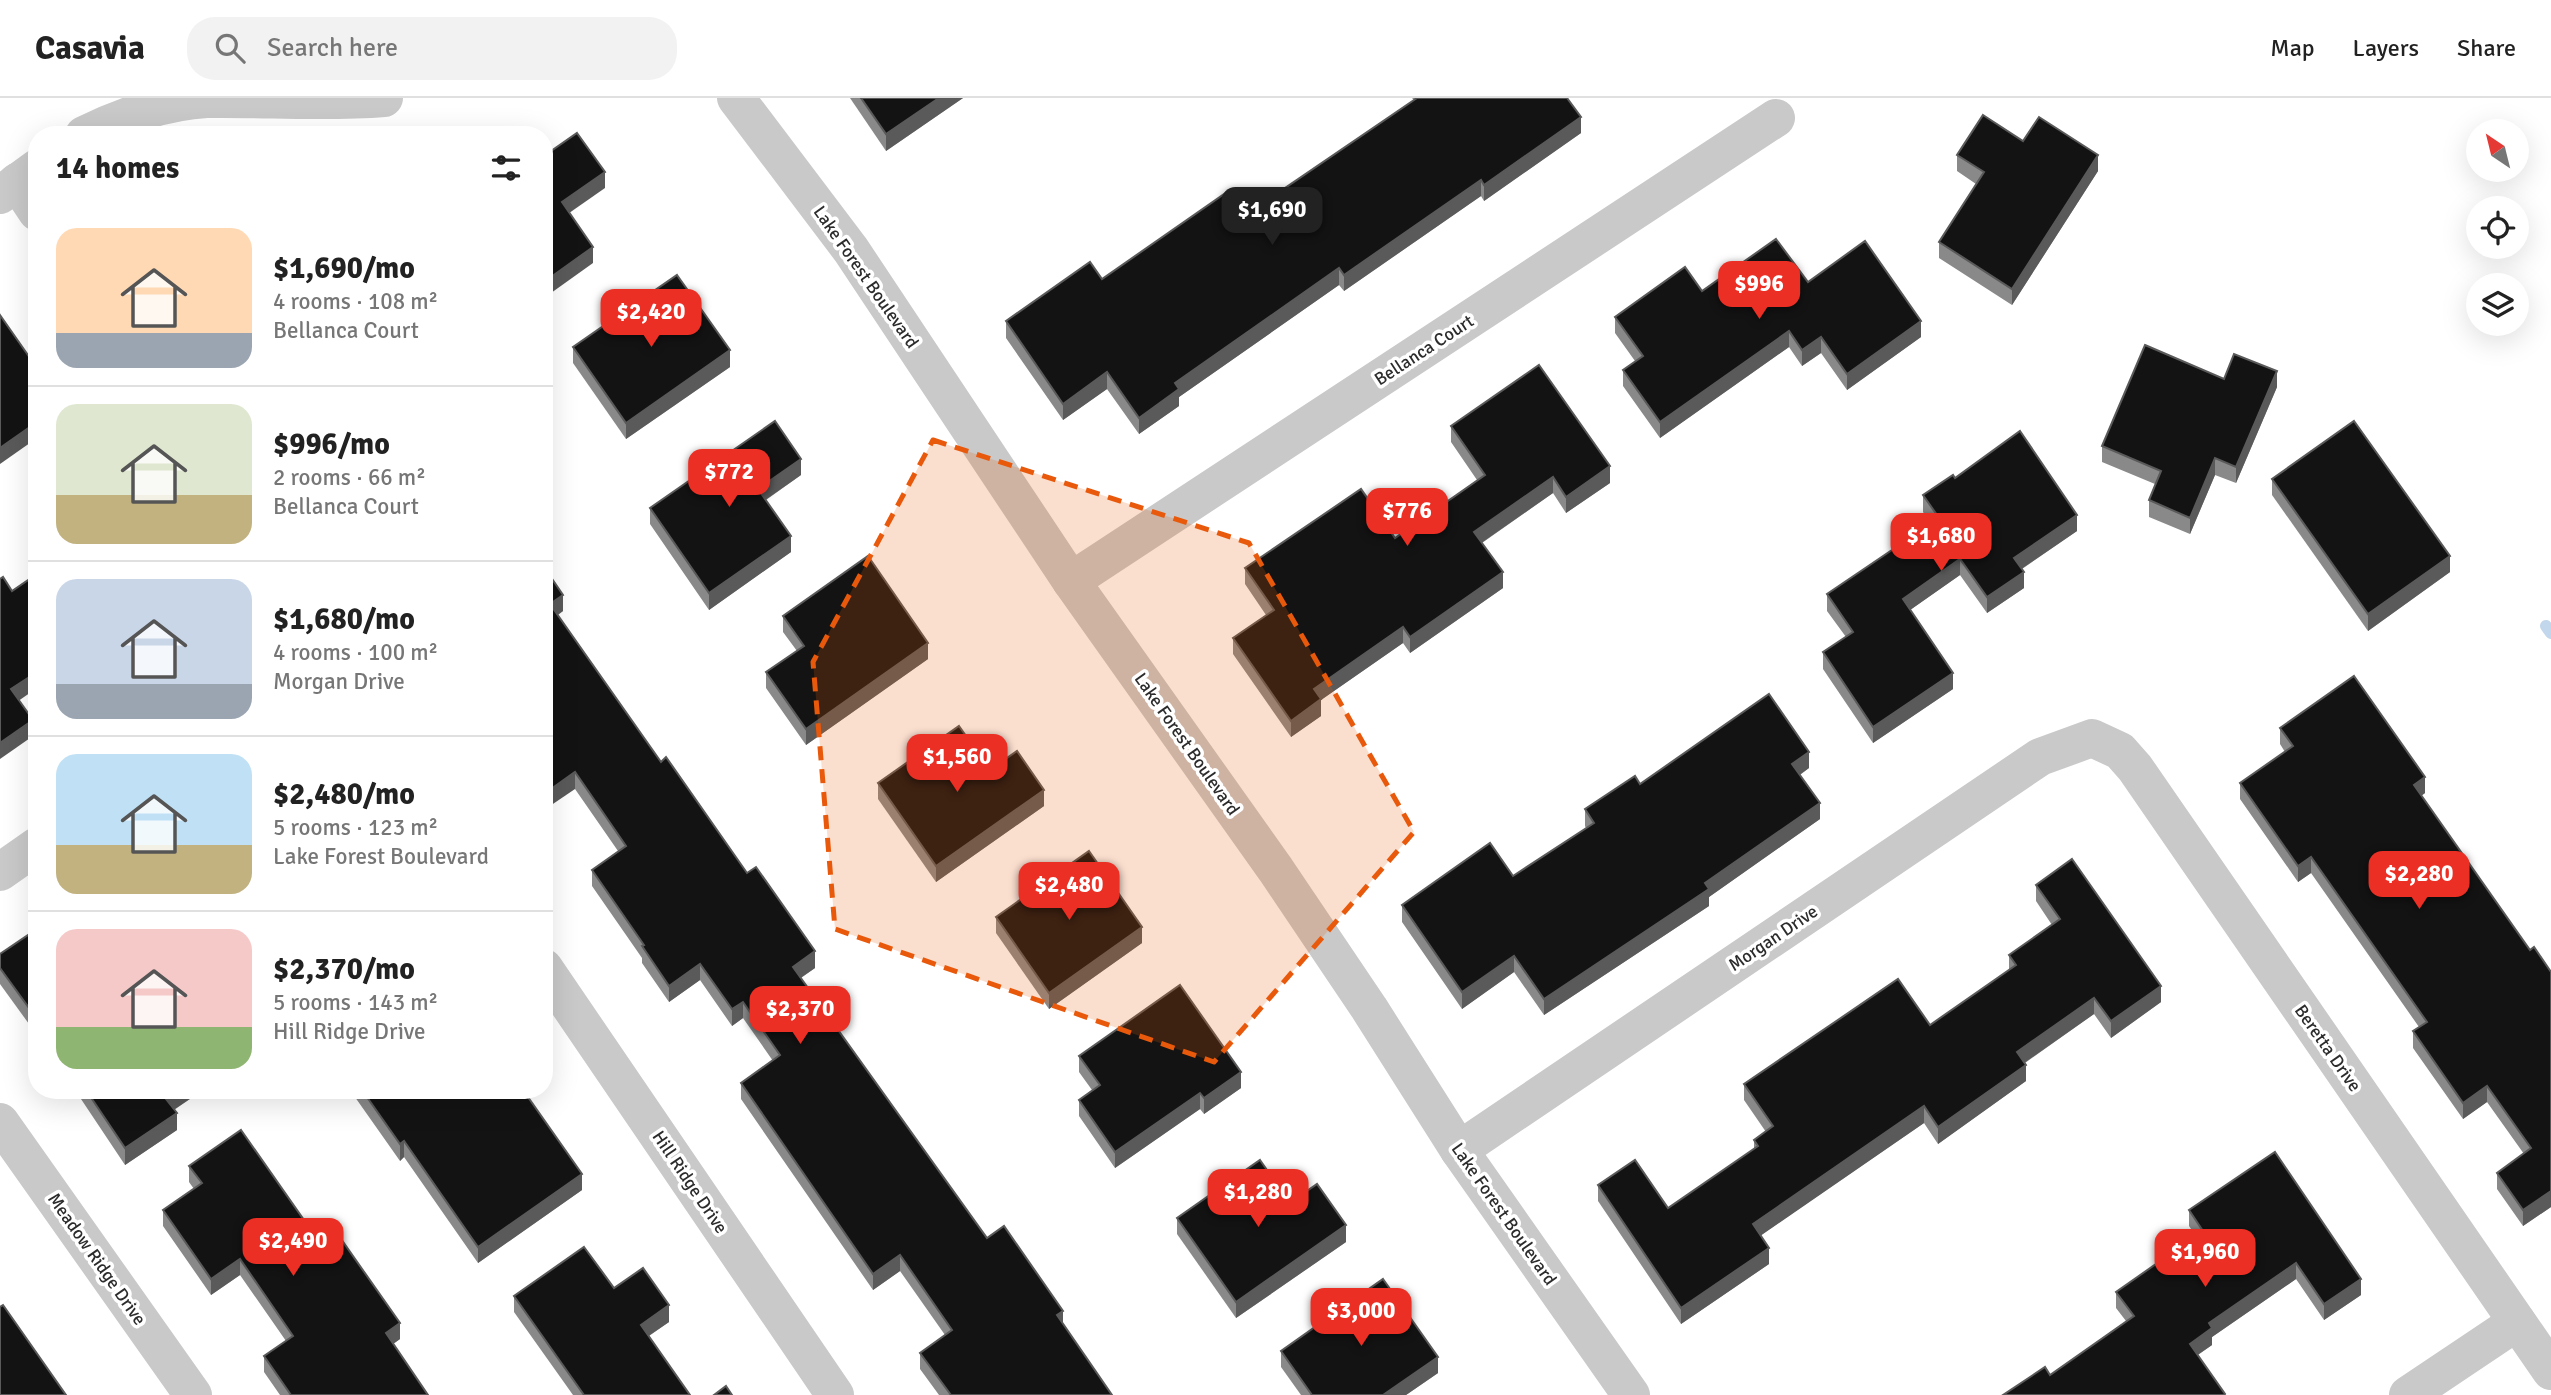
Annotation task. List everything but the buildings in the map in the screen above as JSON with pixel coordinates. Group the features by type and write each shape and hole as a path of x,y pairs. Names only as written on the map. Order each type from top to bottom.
{"street":[{"path":"108,126 155,108 206,99 347,101 384,98"},
{"name":"Lake Forest Boulevard","path":"736,98 851,250 1071,581 1276,870 1459,1150 1631,1395"},
{"name":"Bellanca Court","path":"1071,581 1776,118"},
{"name":"Morgan Drive","path":"1459,1150 2040,757 2092,738"},
{"name":"Beretta Drive","path":"2092,738 2120,751 2135,768 2551,1371"},
{"path":"0,872 28,852"},
{"name":"Hill Ridge Drive","path":"553,981 835,1395"},
{"name":"Meadow Ridge Drive","path":"0,1122 193,1395"},
{"path":"2408,1395 2517,1322"}],"highlighted area":[{"path":"933,440 1249,543 1414,832 1214,1062 835,929 813,662"}],"waterway":[{"path":"2546,626 2551,633"}]}
